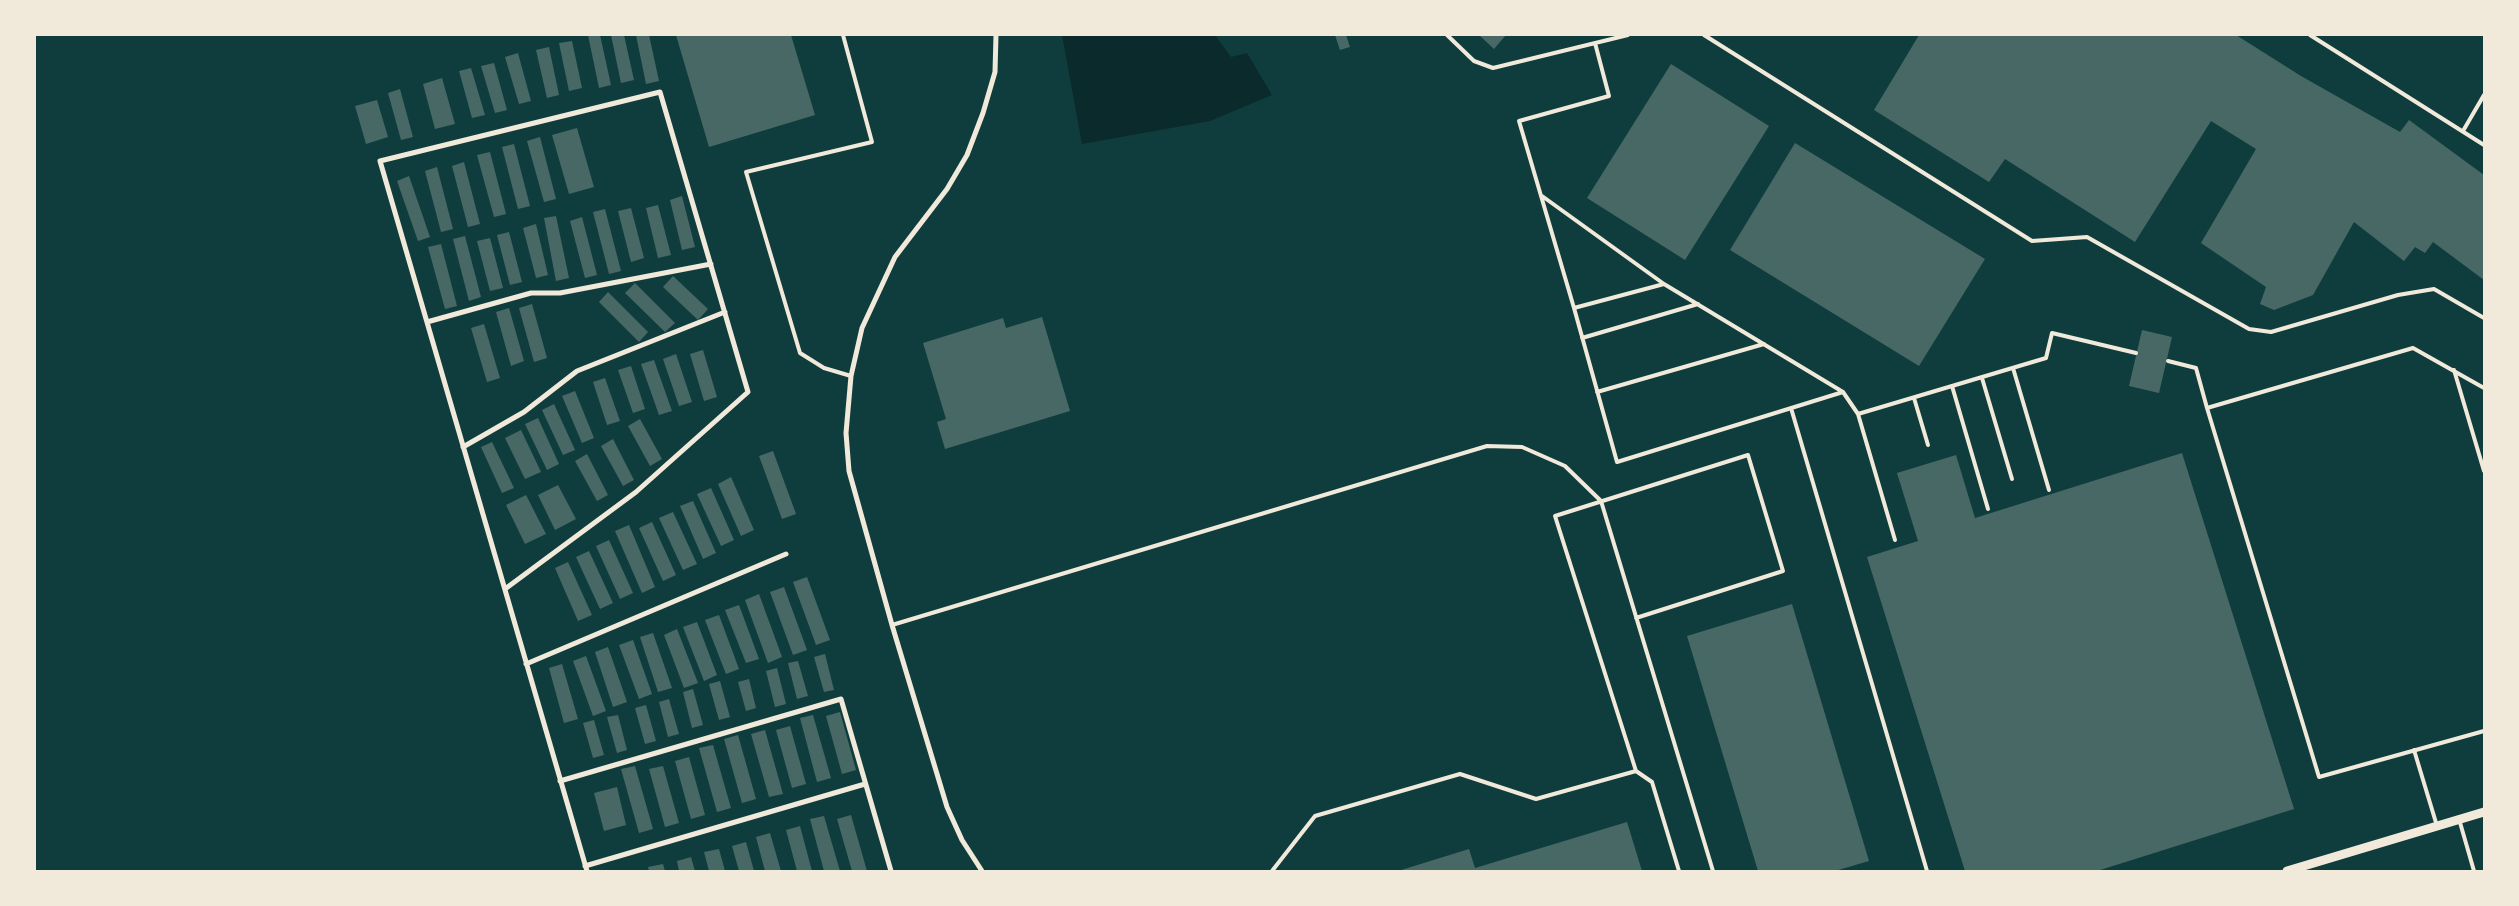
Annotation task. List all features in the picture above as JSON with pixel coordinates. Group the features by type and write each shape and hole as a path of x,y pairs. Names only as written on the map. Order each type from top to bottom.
{"street":[{"path":"982,871 962,840 947,807 892,625 849,471 846,433 851,376 862,328 896,257 947,189 967,155 983,113 995,72 996,35"},
{"path":"505,589 636,492 748,392 660,92 380,161 560,781 586,868 866,784"},
{"path":"427,322 531,293 560,293 711,264"},
{"path":"464,447 524,412 577,371 725,312"},
{"path":"526,664 786,554"},
{"path":"560,781 841,699 891,871"},
{"path":"2286,871 2484,812"}],"lane":[{"path":"842,35 872,142 746,172 800,353 824,368 851,376"},
{"path":"1446,35 1474,61 1493,68 1628,35"},
{"path":"1704,35 2032,241 2087,237 2249,329 2271,332 2398,295 2434,289 2484,318"},
{"path":"2310,35 2484,146"},
{"path":"1595,43 1609,96 1520,121 1616,462 1843,392"},
{"path":"2463,131 2484,95"},
{"path":"1541,196 1664,284 1843,392 1858,414 1895,540"},
{"path":"1574,308 1664,284"},
{"path":"1582,338 1698,304"},
{"path":"1858,414 2046,358 2052,333 2136,353"},
{"path":"1597,392 1764,344"},
{"path":"2207,408 2412,348 2453,369 2484,388"},
{"path":"2168,361 2196,368 2319,777 2484,731"},
{"path":"2013,368 2049,490"},
{"path":"2453,369 2484,471"},
{"path":"1982,378 2012,479"},
{"path":"1952,386 1988,509"},
{"path":"1914,398 1928,445"},
{"path":"1791,408 1928,871"},
{"path":"892,625 1487,446 1522,447 1565,466 1601,501 1713,871"},
{"path":"1636,618 1783,571 1748,455 1554,516 1636,770 1652,782 1679,871"},
{"path":"2414,750 2437,826"},
{"path":"1272,871 1315,816 1460,774 1536,799 1636,770"},
{"path":"2459,819 2474,871"}],"water":[{"path":"1062,35 1215,35 1231,57 1247,53 1272,95 1210,121 1082,144"}],"building":[{"path":"588,35 600,35 611,85 599,88"},
{"path":"611,35 624,35 634,80 621,83"},
{"path":"636,35 649,35 659,81 646,84"},
{"path":"676,35 791,35 815,115 709,147"},
{"path":"1335,35 1346,35 1350,47 1340,50"},
{"path":"1479,35 1506,35 1494,49"},
{"path":"1919,35 2236,35 2301,76 2400,132 2409,120 2484,175 2484,280 2433,242 2425,253 2415,247 2404,261 2354,222 2313,295 2274,310 2260,304 2266,287 2201,243 2256,149 2211,121 2135,242 2005,159 1989,182 1874,110"},
{"path":"572,41 582,88 569,91 559,43"},
{"path":"549,47 559,95 547,98 536,50"},
{"path":"518,53 531,101 519,104 505,57"},
{"path":"494,63 507,110 495,113 481,66"},
{"path":"1671,64 1769,126 1685,260 1587,198"},
{"path":"471,68 485,115 472,118 459,71"},
{"path":"442,78 455,124 435,129 423,84"},
{"path":"400,89 413,137 401,140 388,93"},
{"path":"377,100 388,137 366,144 355,106"},
{"path":"577,128 594,187 569,194 552,135"},
{"path":"540,137 556,199 544,202 527,141"},
{"path":"1795,143 1985,259 1919,366 1730,250"},
{"path":"514,144 530,206 518,209 502,147"},
{"path":"490,152 506,214 494,217 477,155"},
{"path":"464,162 480,224 468,227 452,166"},
{"path":"437,167 453,229 441,232 425,171"},
{"path":"409,176 430,237 418,241 397,181"},
{"path":"682,196 695,247 682,250 670,200"},
{"path":"658,205 671,255 658,258 646,208"},
{"path":"631,208 644,258 631,262 618,211"},
{"path":"605,209 621,271 609,274 593,212"},
{"path":"556,216 569,278 556,281 544,218"},
{"path":"582,217 597,275 585,278 570,221"},
{"path":"536,224 548,275 536,278 523,228"},
{"path":"509,232 522,282 510,285 497,235"},
{"path":"465,236 481,297 469,301 453,239"},
{"path":"490,238 503,288 490,291 477,241"},
{"path":"441,244 457,306 445,309 428,247"},
{"path":"673,276 708,309 698,320 663,287"},
{"path":"635,283 675,323 665,332 625,293"},
{"path":"608,292 648,332 639,342 599,302"},
{"path":"532,304 547,358 534,362 519,308"},
{"path":"509,308 524,361 511,366 496,312"},
{"path":"1042,317 1070,411 945,449 937,422 946,419 923,343 1003,318 1006,328"},
{"path":"484,324 500,378 487,382 471,328"},
{"path":"2142,330 2172,337 2159,393 2129,386"},
{"path":"703,350 717,397 704,401 690,354"},
{"path":"676,354 692,402 679,406 663,359"},
{"path":"654,360 672,411 659,415 641,364"},
{"path":"631,366 645,409 633,413 618,370"},
{"path":"605,378 620,421 607,425 593,382"},
{"path":"575,391 594,438 582,443 562,396"},
{"path":"554,404 575,450 563,455 542,410"},
{"path":"538,418 559,464 547,470 525,424"},
{"path":"640,419 662,459 650,466 628,426"},
{"path":"521,430 541,472 525,479 505,438"},
{"path":"613,439 634,480 623,486 601,446"},
{"path":"492,442 514,488 502,493 481,447"},
{"path":"773,451 796,514 782,519 759,456"},
{"path":"2182,453 2294,809 2097,871 1965,871 1867,557 1918,541 1897,473 1956,455 1975,518"},
{"path":"587,454 608,495 597,501 575,461"},
{"path":"731,477 754,530 741,536 718,484"},
{"path":"558,485 576,519 555,530 538,495"},
{"path":"711,488 734,540 721,546 697,494"},
{"path":"526,495 546,534 525,544 506,505"},
{"path":"693,501 716,553 703,559 680,506"},
{"path":"673,512 697,564 683,570 659,518"},
{"path":"652,522 676,575 663,581 639,528"},
{"path":"629,525 655,587 642,593 615,531"},
{"path":"609,540 633,593 620,599 596,546"},
{"path":"589,551 613,603 600,609 576,557"},
{"path":"568,562 592,615 578,621 555,568"},
{"path":"807,577 830,640 816,645 793,582"},
{"path":"784,587 807,650 793,655 770,592"},
{"path":"759,594 782,657 768,663 745,600"},
{"path":"1792,604 1869,861 1835,871 1758,871 1687,636"},
{"path":"739,605 759,659 746,663 725,610"},
{"path":"719,615 739,669 726,674 705,620"},
{"path":"697,622 717,675 704,681 683,627"},
{"path":"677,629 698,683 684,688 664,635"},
{"path":"653,633 672,688 658,692 640,637"},
{"path":"633,640 652,694 639,699 619,645"},
{"path":"608,647 627,702 613,707 595,652"},
{"path":"825,654 834,690 824,692 814,657"},
{"path":"586,656 606,711 593,716 573,661"},
{"path":"798,661 808,696 797,699 788,663"},
{"path":"562,664 578,719 564,723 549,668"},
{"path":"777,668 786,704 775,707 766,671"},
{"path":"749,679 756,708 746,711 738,682"},
{"path":"720,681 730,717 719,720 709,684"},
{"path":"693,689 703,725 692,728 683,692"},
{"path":"669,699 679,734 668,737 659,702"},
{"path":"646,705 656,741 645,744 635,708"},
{"path":"840,712 856,770 842,774 826,716"},
{"path":"618,715 627,750 617,753 607,717"},
{"path":"813,715 831,778 817,782 800,718"},
{"path":"594,720 604,755 593,758 583,723"},
{"path":"790,726 806,784 792,788 776,730"},
{"path":"765,730 783,794 769,797 751,734"},
{"path":"738,735 756,799 742,803 724,739"},
{"path":"713,745 731,808 717,812 699,748"},
{"path":"689,757 705,815 691,819 675,761"},
{"path":"635,766 653,829 639,833 621,769"},
{"path":"663,766 679,823 665,827 649,769"},
{"path":"617,787 626,825 604,831 594,793"},
{"path":"851,815 867,871 852,871 837,819"},
{"path":"824,816 840,871 824,871 810,819"},
{"path":"1627,822 1642,871 1398,871 1469,849 1475,868"},
{"path":"800,826 812,871 797,871 786,830"},
{"path":"770,833 781,871 765,871 756,837"},
{"path":"746,842 754,871 739,871 732,846"},
{"path":"719,849 725,871 709,871 704,852"},
{"path":"691,857 695,871 679,871 677,861"},
{"path":"663,864 665,871 649,871 648,867"}]}
